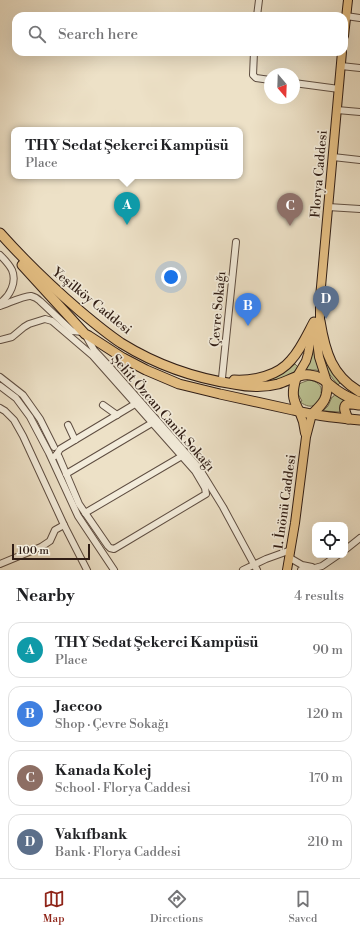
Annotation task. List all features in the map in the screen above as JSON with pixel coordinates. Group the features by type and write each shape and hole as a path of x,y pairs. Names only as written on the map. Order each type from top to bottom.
{"highway":[{"name":"Yeşilköy Caddesi","path":"0,233 47,282 109,334 138,353 162,365 202,378 260,387 280,384 302,375 310,374 322,378 346,396 360,402"},
{"name":"Yeşilköy Caddesi","path":"0,241 85,333 129,361 157,375 179,384 220,394 312,414 360,420"},
{"path":"202,378 244,380 264,376 279,370 292,359 317,322"},
{"path":"317,322 331,362 344,380 360,392"},
{"path":"296,378 292,392 294,401 299,411"},
{"path":"312,414 325,400 327,394 327,382"},
{"path":"348,419 344,411 345,405 351,403 360,405"}],"main road":[{"path":"346,12 348,0"},
{"name":"Florya Caddesi","path":"296,378 306,361 317,322 342,56"},
{"name":"Florya Caddesi","path":"317,322 319,357 327,382"},
{"path":"299,411 306,437"},
{"path":"306,437 312,414"},
{"name":"1. İnönü Caddesi","path":"287,570 306,437"}],"street":[{"path":"258,12 259,0"},
{"path":"348,16 360,18"},
{"path":"254,56 253,75 256,78 264,79"},
{"path":"341,66 360,68"},
{"path":"300,84 339,89"},
{"path":"337,110 360,112"},
{"path":"333,157 360,160"},
{"path":"328,207 360,210"},
{"name":"Çevre Sokağı","path":"222,378 236,242"},
{"path":"0,255 11,268 14,277 11,291 7,298 0,303"},
{"path":"0,306 28,296 34,297 72,331 85,333"},
{"path":"0,340 12,337 29,324 45,319 50,320 93,356 195,471 205,488 206,494 114,549 110,548 79,504 57,450 40,419 23,395 0,377"},
{"name":"Şehit Özcan Canik Sokağı","path":"85,333 94,350 199,468 223,507 256,567"},
{"path":"0,386 16,398 30,417 78,516 114,570"},
{"path":"51,459 57,450 135,404"},
{"path":"103,405 117,415"},
{"path":"0,408 14,420 23,436 64,525 87,570"},
{"path":"68,424 75,440"},
{"path":"66,474 152,424"},
{"path":"46,448 57,450"},
{"path":"85,513 182,456"},
{"path":"0,564 40,547 50,541 55,530 64,525"},
{"path":"348,548 360,538"},
{"path":"243,570 256,567 290,554 302,565 315,568"},
{"path":"301,570 322,566 334,558"}],"green space":[{"path":"315,339 321,372 316,370 308,370 305,367 312,354"},
{"path":"321,344 341,382 338,385 325,366"},
{"path":"295,364 299,368 283,378 255,384 281,374"},
{"path":"309,380 314,381 320,386 321,393 323,394 319,401 312,406 305,405 300,402 302,401 298,394 297,387 301,383"},
{"path":"335,394 346,401 341,405 340,412 323,411 328,406"}],"place":[{"name":"THY Sedat Şekerci Kampüsü","path":"127,225"},
{"name":"Kanada Kolej","path":"290,226"},
{"name":"Vakıfbank","path":"326,319"},
{"name":"Jaecoo","path":"248,326"}]}
